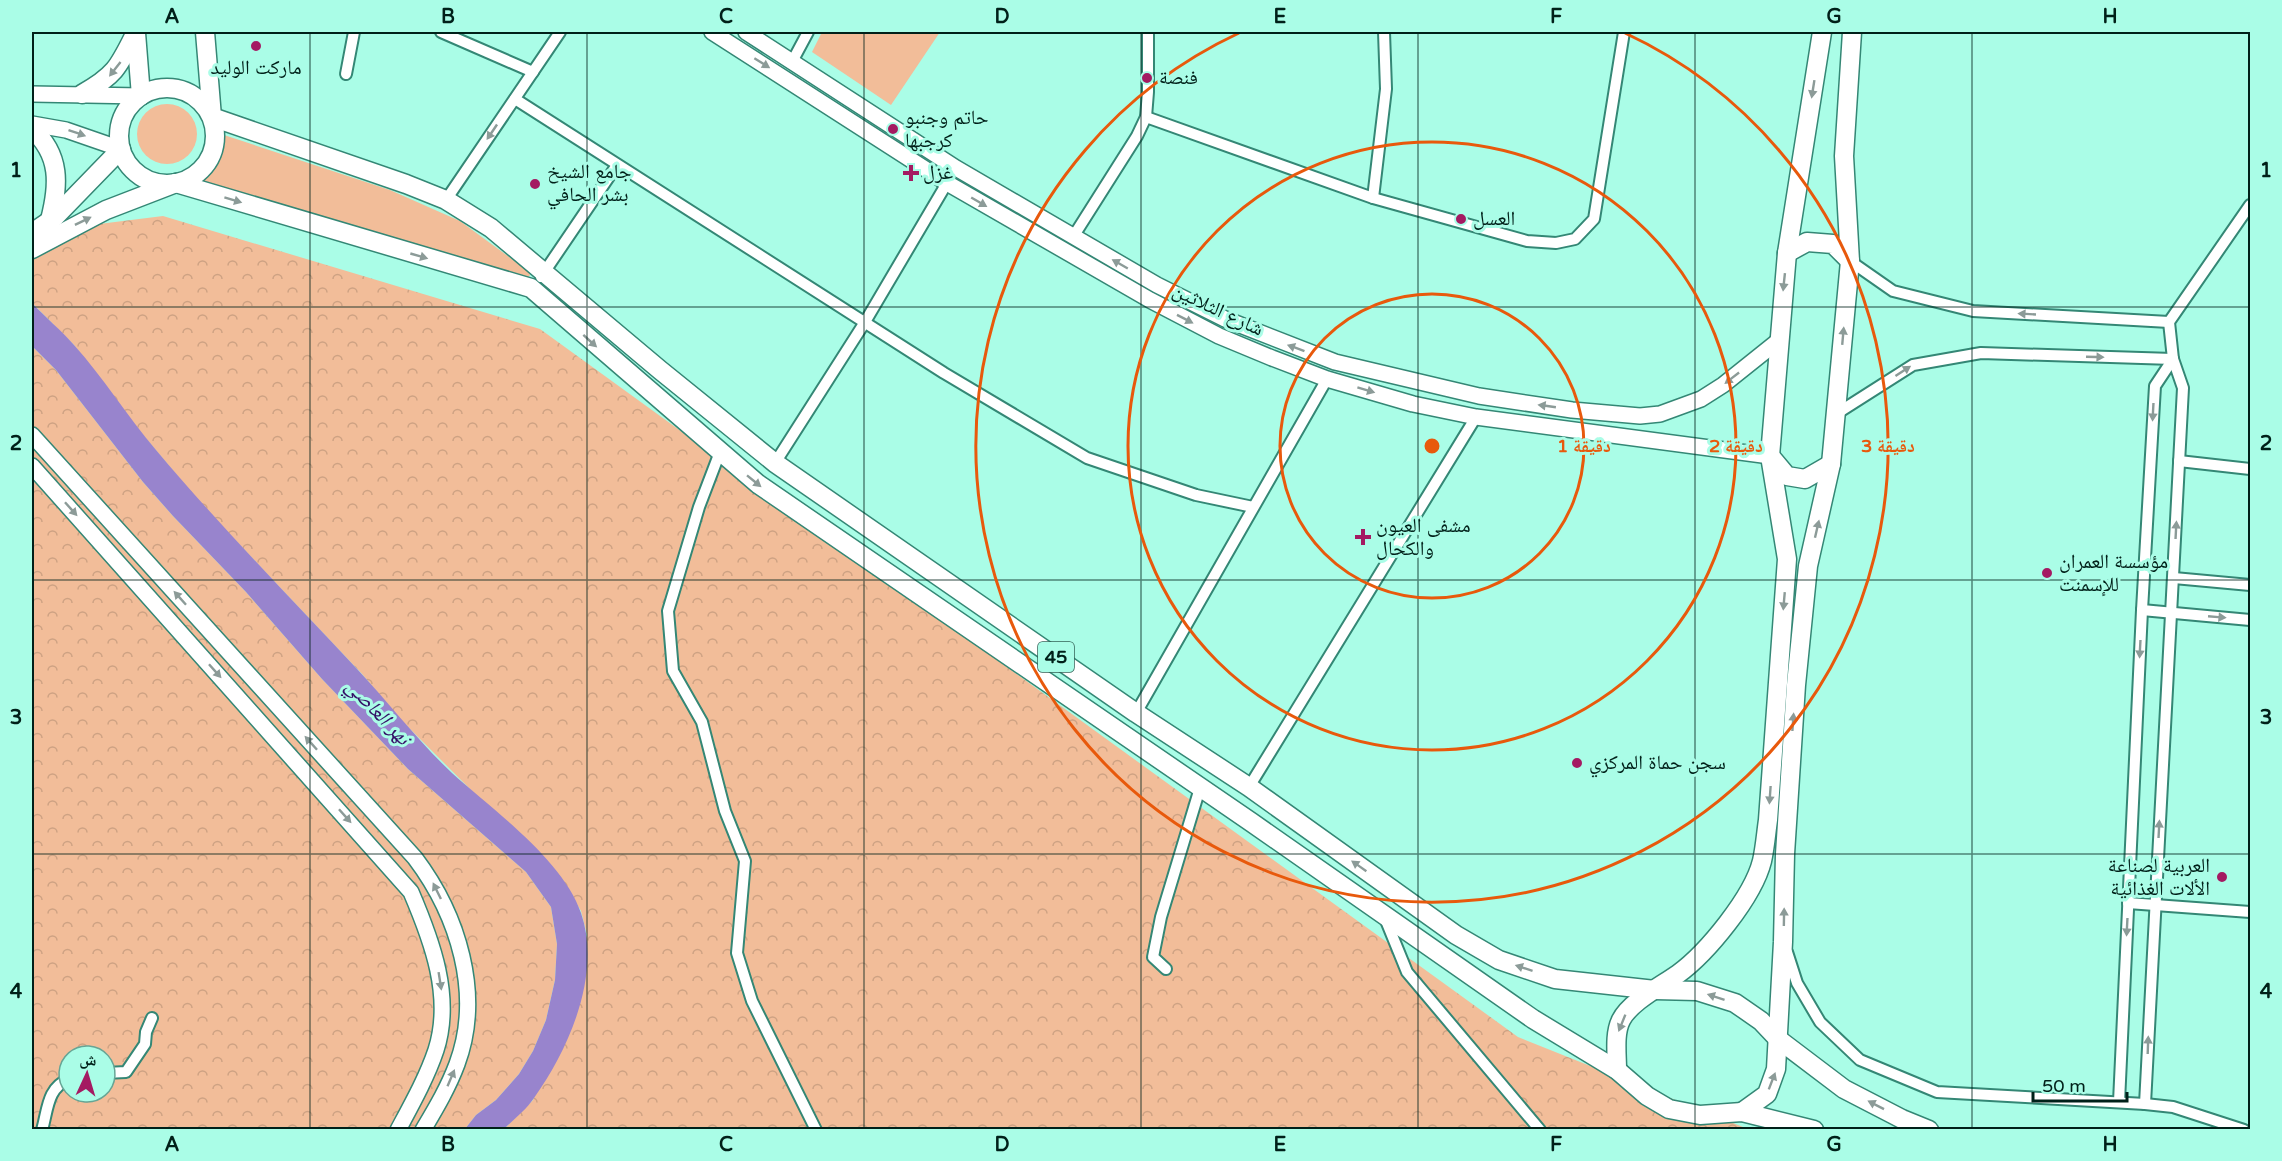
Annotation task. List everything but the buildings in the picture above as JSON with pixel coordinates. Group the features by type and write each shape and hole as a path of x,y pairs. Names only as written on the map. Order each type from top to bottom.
{"main road":[{"path":"82,94 106,81 120,63 136,32"},
{"path":"136,32 141,96 124,113 120,131 121,149 133,170 142,177 153,182 177,183"},
{"path":"32,249 66,229 106,210 189,179 207,163 216,141 205,32"},
{"name":"شارع الثلاثين","path":"712,32 947,183 1150,300 1219,336 1327,379 1413,404 1476,417 1770,456"},
{"path":"746,32 793,60 956,168 1156,285 1225,320 1335,362 1479,396 1526,404 1640,416 1660,414 1701,399 1723,385 1778,341"},
{"path":"1617,1070 1617,1039 1620,1021 1629,1007 1689,966 1719,933 1744,899 1761,863 1768,820 1787,559 1770,456 1778,341 1787,253 1822,32"},
{"path":"1742,1112 1767,1094 1776,1069 1785,854 1797,673 1808,566 1831,464 1850,261 1844,156 1852,32"},
{"path":"32,94 141,96 163,88 176,88 198,98 212,117"},
{"name":"45","path":"212,117 406,184 446,200 491,228 775,463 1136,713 1249,787 1456,935 1499,960 1556,979 1655,990 1696,991 1735,1003 1844,1089 1902,1119 1929,1130"},
{"path":"32,124 66,130 121,149"},
{"path":"32,129 42,138 52,155 57,177 56,199 50,220"},
{"path":"32,233 50,220 121,149"},
{"name":"45","path":"177,183 531,288 758,484 1533,1019 1617,1070 1647,1096 1669,1109 1700,1115 1742,1112 1814,1130"},
{"path":"1787,253 1807,242 1833,244 1850,261"},
{"path":"1150,300 1156,285"},
{"path":"1413,404 1418,383"},
{"path":"32,435 415,858 433,882 450,919 463,963 468,1017 457,1062 443,1096 423,1130"},
{"path":"1770,456 1787,476 1805,479 1831,464"},
{"path":"32,466 411,892 435,955 441,984 442,1024 436,1049 398,1130"}],"street":[{"path":"346,74 354,32"},
{"path":"441,32 533,72"},
{"path":"446,200 561,32"},
{"path":"793,60 808,32"},
{"path":"1073,237 1137,136 1146,117 1148,32"},
{"path":"1373,198 1386,89 1384,32"},
{"path":"1146,117 1373,198 1527,241 1556,243 1575,239 1594,219 1624,32"},
{"path":"515,99 944,372 1087,458 1196,495 1253,507"},
{"path":"531,288 545,272 617,165"},
{"path":"775,463 865,322 947,183"},
{"path":"2145,1104 2183,388 2173,359 2169,322 2250,206"},
{"path":"1850,261 1893,291 1973,312 2169,322"},
{"path":"1836,414 1913,365 1981,353 2173,359"},
{"path":"2119,1102 2154,386 2173,359"},
{"path":"1136,713 1327,379"},
{"path":"1249,787 1476,417"},
{"path":"720,452 699,507 668,611 673,671 702,722 725,811 745,861 737,953 752,1001 816,1130"},
{"path":"2179,461 2250,469"},
{"path":"2174,578 2250,585"},
{"path":"2142,610 2250,620"},
{"path":"1166,969 1153,957 1161,917 1200,788"},
{"path":"2128,903 2250,912"},
{"path":"1384,915 1407,972 1540,1130"},
{"path":"1783,942 1797,982 1820,1022 1860,1060 1937,1092 2173,1107 2244,1130"},
{"path":"117,1072 126,1072 145,1044 146,1032 152,1018"},
{"path":"42,1130 52,1091 57,1086"}],"green space":[{"path":"822,32 940,32 891,105 812,52"},
{"path":"161,104 173,104 184,109 192,117 197,134 195,146 184,159 173,164 161,164 150,159 142,151 137,140 137,128 142,117 150,109"},
{"path":"221,134 390,190 460,221 531,273 528,278 196,179 213,159"},
{"path":"163,216 540,329 1518,1037 1748,1129 504,1129 533,1100 587,935 581,911 565,884 401,720 362,674 202,505 138,429 74,345 32,303 32,226 91,225"},
{"path":"32,346 56,370 143,482 246,592 322,679 408,769 526,872 551,907 557,944 555,980 546,1020 533,1051 519,1074 496,1100 476,1115 465,1129 32,1129"}],"water":[{"name":"نهر العاصي","path":"32,303 85,357 156,450 230,534 440,761 543,855 572,893 581,913 586,936 585,985 578,1010 570,1034 547,1078 534,1098 504,1129 465,1129 476,1115 496,1100 519,1074 533,1051 546,1020 555,980 557,944 551,907 526,872 408,769 322,679 246,592 143,482 56,370 32,346"}],"place":[{"name":"ماركت الوليد","path":"256,46"},
{"name":"فنصة","path":"1147,78"},
{"name":"حاتم وجنبو كرجبها","path":"893,129"},
{"name":"غزل","path":"911,173"},
{"name":"جامع الشيخ بشر الحافي","path":"535,184"},
{"name":"العسل","path":"1461,219"},
{"name":"مشفى العيون والكحال","path":"1363,537"},
{"name":"مؤسسة العمران للإسمنت","path":"2047,573"},
{"name":"سجن حماة المركزي","path":"1577,763"},
{"name":"العربية لصناعة الألات الغذائية","path":"2222,877"}]}
